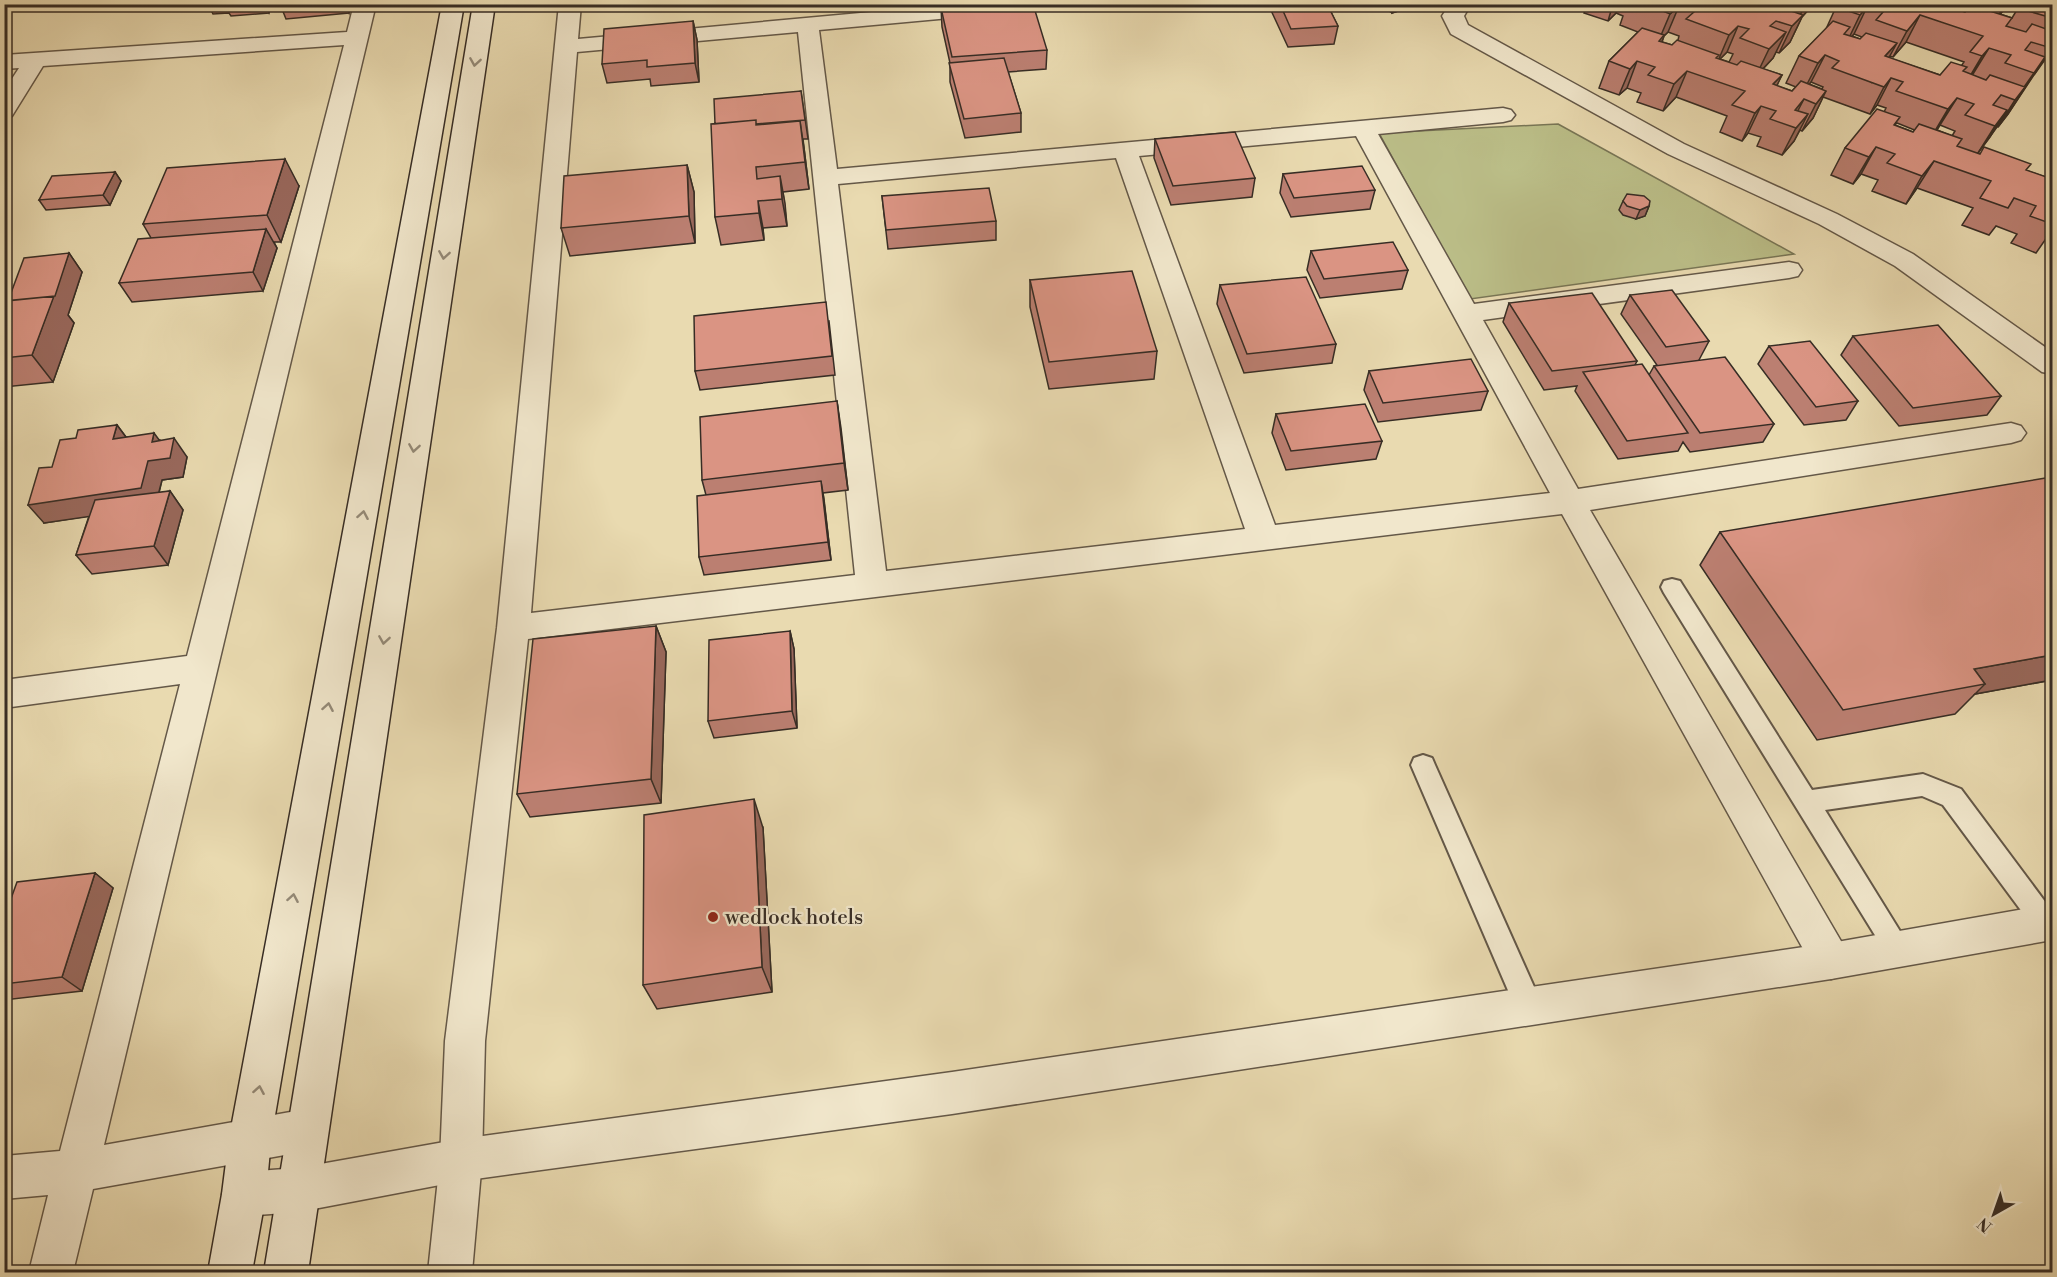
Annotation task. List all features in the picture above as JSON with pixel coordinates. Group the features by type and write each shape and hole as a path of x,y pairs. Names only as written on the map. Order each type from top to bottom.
{"street":[{"path":"51,1272 78,1171 365,4"},
{"path":"230,1272 244,1194 250,1139 453,4"},
{"path":"286,1272 484,4"},
{"path":"450,1272 461,1160 465,1041 513,628 568,46 570,4"},
{"path":"568,46 1036,4"},
{"path":"1461,4 1453,16 1460,29 1676,149 1828,219 1904,260 2052,365"},
{"path":"808,26 872,586"},
{"path":"4,62 356,38"},
{"path":"4,111 35,60"},
{"path":"824,178 1503,115"},
{"path":"1363,127 1570,502 1831,961"},
{"path":"1125,150 1264,539"},
{"path":"1466,314 1789,270"},
{"path":"513,628 1570,502 2011,434"},
{"path":"4,694 200,668"},
{"path":"244,1194 298,1191 461,1160 952,1093 1529,1007 1831,961 2049,922"},
{"path":"4,1178 78,1171 307,1130"}],"lane":[{"path":"1672,587 1898,950"},
{"path":"1423,765 1529,1007"},
{"path":"1805,801 1923,785 1952,797 2049,922"}],"green space":[{"path":"1558,124 1794,254 1470,299 1379,133"}],"building":[{"path":"1033,4 1047,50 952,57 941,8"},
{"path":"1280,4 1327,4 1338,26 1291,29"},
{"path":"1645,4 1757,4 1770,9 1774,5 1803,15 1792,26 1776,21 1770,26 1786,32 1769,49 1740,38 1749,29 1738,26 1729,35 1686,19 1695,11 1679,6 1670,14"},
{"path":"1839,4 1942,4 1965,12 1971,5 2012,18 2006,26 2026,32 2032,24 2052,31 2052,47 2031,42 2025,50 2045,57 2034,73 2005,63 2011,55 1989,48 1982,56 1970,52 1983,36 1920,15 1907,31 1876,20 1883,12 1867,7 1860,15 1836,7"},
{"path":"2021,4 2052,4 2052,18 2018,8"},
{"path":"693,21 695,63 647,67 647,60 602,64 604,29"},
{"path":"1833,21 1850,27 1844,34 1860,39 1866,33 1897,43 1885,56 1940,75 1951,62 1967,67 1963,71 1986,80 1990,75 2025,87 2015,100 2001,95 1993,105 2007,110 1995,126 1965,115 1974,104 1957,98 1948,109 1896,91 1903,82 1891,78 1884,87 1832,68 1839,61 1825,55 1818,63 1799,56"},
{"path":"1642,28 1664,35 1659,41 1672,45 1677,40 1719,55 1716,58 1737,65 1741,61 1782,75 1773,84 1792,91 1801,81 1826,91 1816,104 1804,99 1795,110 1808,114 1796,128 1770,119 1776,111 1761,106 1755,113 1732,105 1745,91 1687,71 1674,84 1648,75 1655,67 1637,61 1630,69 1609,61"},
{"path":"1004,58 1021,113 964,119 949,63"},
{"path":"801,91 805,120 756,124 756,120 715,124 714,99"},
{"path":"1877,109 1900,117 1894,125 1913,132 1919,124 1962,139 1957,146 1980,154 1984,147 2031,164 2026,170 2052,179 2052,224 2030,216 2036,206 2014,198 2008,208 1980,198 1991,181 1934,161 1922,176 1887,163 1895,154 1876,147 1869,157 1845,148"},
{"path":"756,120 756,125 800,121 805,162 756,167 757,179 780,176 782,199 758,201 759,213 715,217 711,124"},
{"path":"1235,132 1255,178 1173,186 1155,139"},
{"path":"285,159 267,215 143,224 167,168"},
{"path":"687,165 689,216 561,228 564,176"},
{"path":"1362,166 1375,190 1294,198 1283,174"},
{"path":"115,172 103,195 39,200 52,176"},
{"path":"989,188 996,221 886,230 882,196"},
{"path":"1627,194 1644,196 1650,201 1649,206 1640,210 1627,206 1623,201"},
{"path":"266,229 253,272 119,283 138,239"},
{"path":"1393,242 1408,270 1324,279 1311,251"},
{"path":"69,253 55,296 8,301 24,258"},
{"path":"1132,271 1157,351 1049,362 1030,280"},
{"path":"1306,277 1336,344 1247,354 1220,285"},
{"path":"1672,290 1709,341 1666,347 1630,295"},
{"path":"1592,293 1637,361 1552,371 1509,303"},
{"path":"54,296 32,355 4,358 4,301"},
{"path":"826,302 832,356 695,371 694,316"},
{"path":"1938,325 2001,396 1913,408 1853,336"},
{"path":"1810,341 1858,401 1816,407 1769,346"},
{"path":"1725,357 1774,424 1700,433 1654,366"},
{"path":"1471,359 1488,391 1383,403 1369,371"},
{"path":"1642,364 1688,433 1627,441 1583,372"},
{"path":"837,401 844,463 702,480 700,417"},
{"path":"1365,404 1382,441 1291,451 1276,414"},
{"path":"117,425 113,439 154,433 152,442 174,438 170,458 148,461 141,488 28,505 39,468 52,467 60,440 76,438 78,430"},
{"path":"2052,477 2052,655 1974,669 1985,684 1843,710 1720,532"},
{"path":"821,481 828,542 699,557 697,496"},
{"path":"170,491 154,546 76,555 95,500"},
{"path":"656,626 651,779 517,794 533,639"},
{"path":"790,631 792,711 708,721 709,640"},
{"name":"wedlock hotels","path":"754,799 762,967 643,985 644,815"},
{"path":"95,873 62,977 4,984 4,918 17,882"}],"place":[{"name":"wedlock hotels","path":"713,917"}]}
